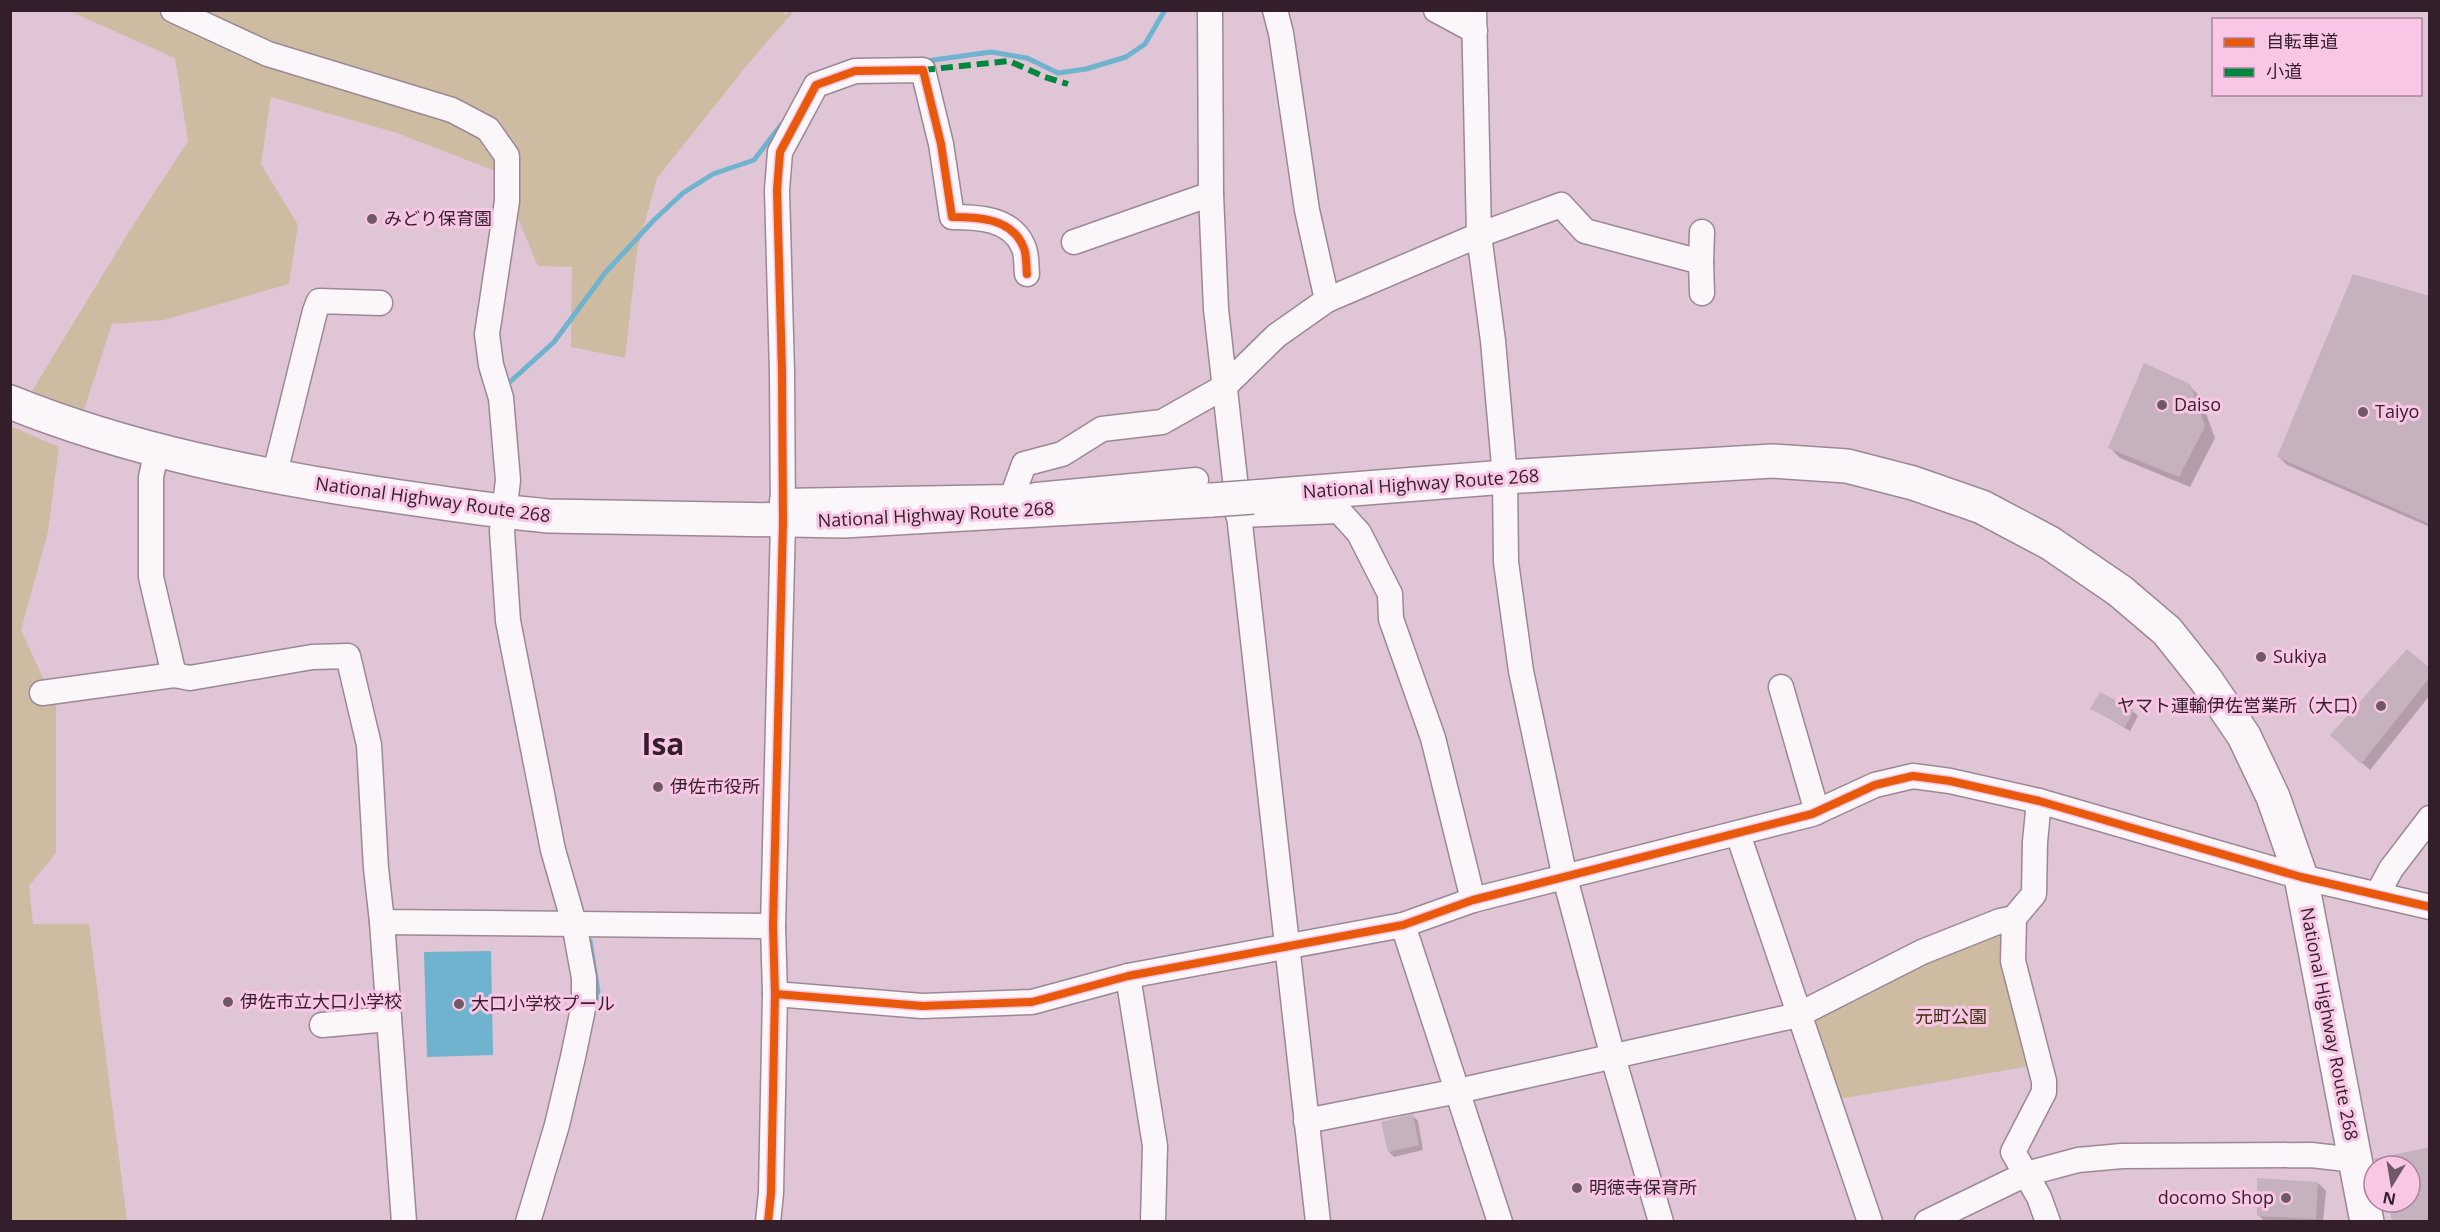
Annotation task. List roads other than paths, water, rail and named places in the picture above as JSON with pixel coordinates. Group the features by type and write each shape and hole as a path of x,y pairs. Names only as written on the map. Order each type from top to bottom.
{"highway":[{"name":"National Highway Route 268","path":"10,402 88,431 156,450 274,477 504,512 548,516 782,512 844,521 1772,461 1847,466 1914,483 1982,507 2050,543 2112,585 2167,631 2206,680 2244,736 2274,797 2301,877 2367,1221"}],"street":[{"path":"173,10 268,54 452,110 488,129 507,156 507,201 487,334 491,366 501,398 508,480 502,531 508,621 553,850 574,923 584,978 584,1004 557,1125 528,1221"},
{"path":"1210,10 1211,194 1216,309 1224,387 1225,498 1286,945 1318,1221"},
{"path":"1275,10 1281,33 1307,210 1327,300"},
{"path":"1436,10 1475,21 1479,235 1493,341 1505,477 1506,562 1521,671 1565,878 1613,1057 1661,1221"},
{"path":"768,1221 771,1193 775,994 773,926 782,512 782,372 777,190 780,152 816,85 855,71 923,70 941,144 952,217 980,217 999,223 1015,233 1024,247 1027,274"},
{"path":"1074,242 1211,194"},
{"path":"1012,497 1024,464 1062,454 1102,429 1162,422 1224,387 1276,336 1327,300 1479,235 1561,205 1586,231 1701,262"},
{"path":"1702,232 1702,293"},
{"path":"274,477 319,301 380,303"},
{"path":"156,450 151,477 151,577 174,675"},
{"path":"782,512 1012,497 1225,498 1339,511 1359,533 1390,594 1391,619 1433,738 1473,900"},
{"path":"42,693 174,675 190,678 312,657 348,656 369,745 376,868 404,1221"},
{"path":"1781,687 1816,812"},
{"path":"775,994 922,1006 1032,1002 1128,976 1403,925 1473,900 1738,834 1816,812 1875,785 1913,776 1950,781 2039,801 2301,877 2430,907"},
{"path":"1306,1121 1458,1091 1798,1015 1922,952 2000,921 2014,918 2034,894 2039,801"},
{"path":"2377,895 2391,869 2430,818"},
{"path":"1738,834 1870,1221"},
{"path":"2014,918 2015,973 2044,1081 2044,1092 2013,1152 2039,1197 2048,1221"},
{"path":"382,922 773,926"},
{"path":"1403,925 1500,1221"},
{"path":"1128,976 1155,1146 1154,1221"},
{"path":"322,1025 388,1019"},
{"path":"1927,1221 2026,1174 2078,1160 2122,1156 2311,1155 2355,1160"}],"water":[{"name":"大口小学校プール","path":"491,951 493,1055 427,1057 424,952"}],"waterway":[{"path":"926,61 991,52 1027,58 1058,73 1086,69 1126,57 1145,44 1165,10"},
{"path":"511,381 554,342 605,273 654,220 683,193 713,174 754,160 785,120"},
{"path":"590,941 598,992 595,1009"}],"place":[{"name":"みどり保育園","path":"372,219"},
{"name":"Daiso","path":"2162,405"},
{"name":"Taiyo","path":"2363,412"},
{"name":"Sukiya","path":"2261,657"},
{"name":"ヤマト運輸伊佐営業所（大口）","path":"2381,706"},
{"name":"伊佐市役所","path":"658,787"},
{"name":"伊佐市立大口小学校","path":"228,1002"},
{"name":"大口小学校プール","path":"459,1004"},
{"name":"明徳寺保育所","path":"1577,1188"},
{"name":"docomo Shop","path":"2286,1198"}],"district":[{"name":"Isa","path":"663,745"}],"park label":[{"name":"元町公園","path":"1951,1017"}]}
